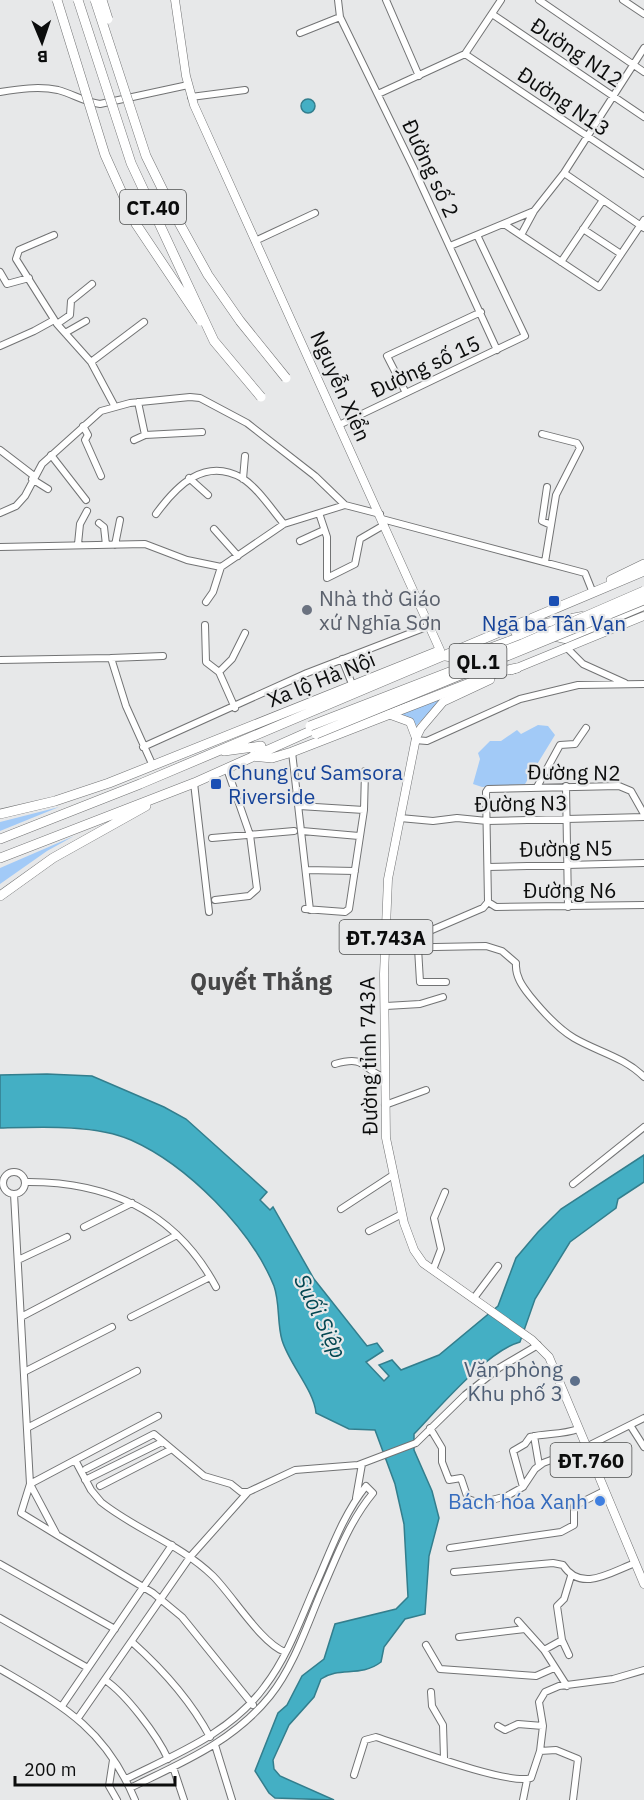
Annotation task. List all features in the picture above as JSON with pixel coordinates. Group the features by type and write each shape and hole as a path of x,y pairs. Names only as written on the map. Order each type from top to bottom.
{"highway":[{"path":"57,0 105,155 136,224 214,341"},
{"name":"CT.40","path":"78,0 131,163 214,341 263,399"},
{"name":"CT.40","path":"95,0 146,156 208,275 241,322 288,380"},
{"path":"102,0 151,158 181,217 241,322"},
{"name":"Xa lộ Hà Nội","path":"593,594 600,585 644,564"},
{"name":"Xa lộ Hà Nội","path":"0,839 140,784 354,690 593,594 644,571"},
{"name":"QL.1","path":"0,858 194,783 251,756 644,593"},
{"name":"QL.1","path":"314,730 643,605"},
{"name":"QL.1","path":"251,756 272,758 292,752 498,672 517,668"},
{"name":"Xa lộ Hà Nội","path":"0,814 55,801 354,690"},
{"name":"Xa lộ Hà Nội","path":"217,751 255,749 314,730"},
{"path":"140,784 153,766 175,769"},
{"path":"0,896 53,858 166,794"}],"main road":[{"name":"Nguyễn Xiển","path":"175,0 188,86 202,126 442,653"},
{"path":"501,643 509,634 536,625 578,616 616,614 643,605"},
{"path":"442,653 460,658 527,634 538,633 565,639 643,605"},
{"name":"Đường tỉnh 743A","path":"535,1343 433,1270 414,1250 402,1214 386,1138 384,1077 388,879 415,739 427,718 443,702 517,668 644,616"},
{"path":"388,714 410,722 415,739"},
{"name":"ĐT.760","path":"535,1343 553,1364 578,1430 644,1584"}],"street":[{"name":"Đường số 2","path":"338,0 340,17 450,246 497,350"},
{"path":"386,0 419,76"},
{"path":"378,94 465,54 501,0"},
{"path":"538,0 644,72"},
{"path":"624,0 644,14"},
{"name":"Đường N12","path":"492,14 644,117"},
{"path":"300,33 340,17"},
{"path":"521,235 534,211 564,173 644,48"},
{"name":"Đường N13","path":"465,54 644,174"},
{"path":"0,92 50,89 100,104 188,86"},
{"path":"191,97 245,90"},
{"path":"504,224 599,287 643,224 564,173"},
{"path":"561,262 603,200"},
{"path":"450,246 534,211"},
{"path":"255,241 315,213"},
{"path":"583,229 621,254"},
{"path":"54,235 16,254 16,259 56,322 91,362 114,405"},
{"name":"Đường số 15","path":"339,425 525,336 477,235"},
{"path":"0,272 8,284 29,278"},
{"path":"0,346 70,315 71,300 92,284"},
{"path":"406,393 387,356 481,312"},
{"path":"65,333 86,321"},
{"path":"91,362 144,322"},
{"path":"0,513 10,510 21,500 33,477 51,455 101,411 114,405 138,402 200,399 247,423 315,476 345,505 382,519 585,573 593,594"},
{"path":"138,402 145,435"},
{"path":"83,426 88,437 85,440 88,452 101,476"},
{"path":"134,440 145,435 202,432"},
{"path":"542,434 577,443 580,448 556,495 545,562"},
{"path":"0,450 48,489"},
{"path":"51,455 86,500"},
{"path":"243,479 245,456"},
{"path":"156,514 189,478 212,471 225,471 243,479 284,524"},
{"path":"189,478 208,495"},
{"path":"547,487 542,521 550,525"},
{"path":"206,602 213,592 221,567 284,524 345,505"},
{"path":"78,544 80,524 87,511"},
{"path":"319,513 328,540 327,578 355,564 360,539 382,519"},
{"path":"115,544 120,520"},
{"path":"99,523 104,528 106,544"},
{"path":"214,530 238,556"},
{"path":"300,541 324,530"},
{"path":"0,547 78,544 153,545 187,560 221,567"},
{"path":"205,625 206,659 219,672 235,708"},
{"path":"143,747 235,708 342,658 429,626"},
{"path":"219,672 232,659 244,633"},
{"path":"567,648 583,664 606,676 631,684"},
{"path":"0,660 163,656"},
{"path":"111,658 126,706 153,766"},
{"path":"342,658 354,690"},
{"path":"415,739 427,741 520,699 578,685 644,684"},
{"path":"537,787 560,745 575,744 586,728"},
{"path":"292,752 306,870 308,910 348,911 364,810 365,771"},
{"path":"215,900 249,896 256,892 250,835 227,769"},
{"path":"194,783 209,912"},
{"path":"566,786 568,907"},
{"name":"Đường N2","path":"487,821 486,792 488,789 566,786 626,787 644,816"},
{"path":"299,806 364,810"},
{"name":"Đường N3","path":"400,819 433,821 457,818 487,821 644,816"},
{"path":"395,947 421,933 483,908 488,902 487,821"},
{"path":"213,838 294,831"},
{"path":"302,831 359,836"},
{"name":"Đường N5","path":"488,867 644,863"},
{"path":"306,870 355,871"},
{"name":"Đường N6","path":"488,902 496,907 644,905"},
{"path":"385,948 486,946 502,951 516,963 515,971 522,985 558,1026 575,1038 623,1060 644,1077"},
{"path":"418,948 420,982 446,982"},
{"path":"386,1006 420,1004 443,997"},
{"path":"335,1064 347,1060 363,1062 384,1077"},
{"path":"386,1105 426,1090"},
{"path":"573,1184 644,1127"},
{"path":"15,1173 21,1175 25,1182 23,1189 14,1194 5,1190 6,1177 15,1173"},
{"path":"341,1209 393,1175"},
{"path":"25,1182 76,1184 132,1203 161,1221 177,1235 196,1254 216,1287"},
{"path":"433,1270 441,1249 434,1218 445,1192"},
{"path":"14,1194 30,1484 21,1508 22,1515 161,1599 191,1626 257,1710"},
{"path":"84,1227 132,1203"},
{"path":"369,1231 402,1214"},
{"path":"21,1317 177,1235"},
{"path":"18,1260 67,1237"},
{"path":"474,1298 498,1266"},
{"path":"130,1317 210,1276"},
{"path":"24,1372 112,1327"},
{"path":"78,1718 190,1557 248,1492 295,1470 362,1464 416,1443 499,1368 535,1343"},
{"path":"27,1428 137,1371"},
{"path":"30,1484 158,1416"},
{"path":"430,1428 442,1448 442,1462 449,1480 461,1478 468,1499 480,1503 507,1496 524,1487 539,1465 586,1447 644,1418"},
{"path":"630,1425 644,1447"},
{"path":"524,1487 512,1454 534,1436 549,1433 564,1434 578,1430"},
{"path":"86,1469 154,1434 170,1450 204,1476 231,1484 241,1492 248,1492"},
{"path":"534,1436 539,1465"},
{"path":"85,1480 162,1442"},
{"path":"100,1486 170,1450"},
{"path":"75,1460 96,1498 106,1507 190,1557 222,1585 272,1645 285,1652"},
{"path":"356,1498 362,1464"},
{"path":"30,1484 57,1535"},
{"path":"126,1779 210,1737 265,1687 285,1652 336,1537 356,1498 366,1486 373,1493 352,1522 292,1657 270,1695 257,1710 215,1745 130,1788"},
{"path":"450,1548 561,1532 574,1525 574,1506 604,1491"},
{"path":"336,1537 344,1540"},
{"path":"62,1706 172,1545"},
{"path":"454,1572 553,1563 563,1565 571,1576 594,1579 635,1563"},
{"path":"0,1564 115,1629"},
{"path":"568,1655 562,1640 557,1606 564,1599 571,1576"},
{"path":"0,1617 88,1668"},
{"path":"518,1621 544,1650 567,1686"},
{"path":"459,1637 525,1629"},
{"path":"544,1650 562,1640"},
{"path":"132,1642 155,1663 196,1715 210,1737"},
{"path":"426,1645 440,1669 536,1676 554,1668"},
{"path":"0,1670 62,1706 78,1718 113,1760 126,1779 135,1800"},
{"path":"523,1800 527,1780 533,1775 540,1751 543,1726 541,1696 550,1689 613,1679 644,1670"},
{"path":"105,1680 116,1689 156,1738 168,1759"},
{"path":"431,1692 432,1706 443,1725 444,1758"},
{"path":"498,1726 507,1730 518,1724 543,1726"},
{"path":"354,1775 361,1748 370,1737 478,1770 527,1780"},
{"path":"215,1745 232,1800"},
{"path":"540,1751 556,1750 578,1760 573,1800"},
{"path":"113,1760 109,1786 117,1800"},
{"path":"173,1767 184,1800"}],"shaded area":[{"path":"446,695 416,726 414,721 400,713"},
{"path":"538,725 548,726 555,735 525,784 482,787 473,784 480,759 478,753 490,741 501,741 517,730 521,734"},
{"path":"59,807 0,831 0,822"},
{"path":"74,836 47,851 0,884 0,868"}],"water":[{"path":"308,99 313,101 315,106 313,111 308,113 303,111 301,106 303,101"},
{"name":"Suối Siệp","path":"0,1075 92,1076 164,1107 186,1119 267,1192 260,1200 270,1210 273,1207 314,1279 367,1346 377,1343 383,1351 366,1362 384,1381 389,1376 379,1365 392,1360 401,1370 439,1355 498,1306 516,1258 538,1232 561,1209 644,1155 644,1182 618,1199 616,1208 570,1242 535,1299 520,1342 478,1368 414,1434 414,1450 432,1491 439,1518 429,1556 425,1614 405,1619 384,1647 381,1662 373,1667 335,1673 321,1679 314,1697 289,1725 273,1760 274,1769 280,1776 334,1800 275,1798 269,1793 255,1771 278,1713 287,1705 302,1676 324,1659 335,1624 396,1609 408,1597 404,1524 395,1484 375,1430 349,1429 316,1413 311,1395 285,1349 279,1327 276,1293 264,1264 233,1221 215,1201 174,1165 131,1140 101,1131 66,1128 0,1128"}],"place":[{"name":"Ngã ba Tân Vạn","path":"554,601"},
{"name":"Nhà thờ Giáo xứ Nghĩa Sơn","path":"307,610"},
{"name":"Chung cư Samsora Riverside","path":"216,784"},
{"name":"Văn phòng Khu phố 3","path":"575,1381"},
{"name":"Bách hóa Xanh","path":"600,1501"}],"district":[{"name":"Quyết Thắng","path":"261,981"}]}
